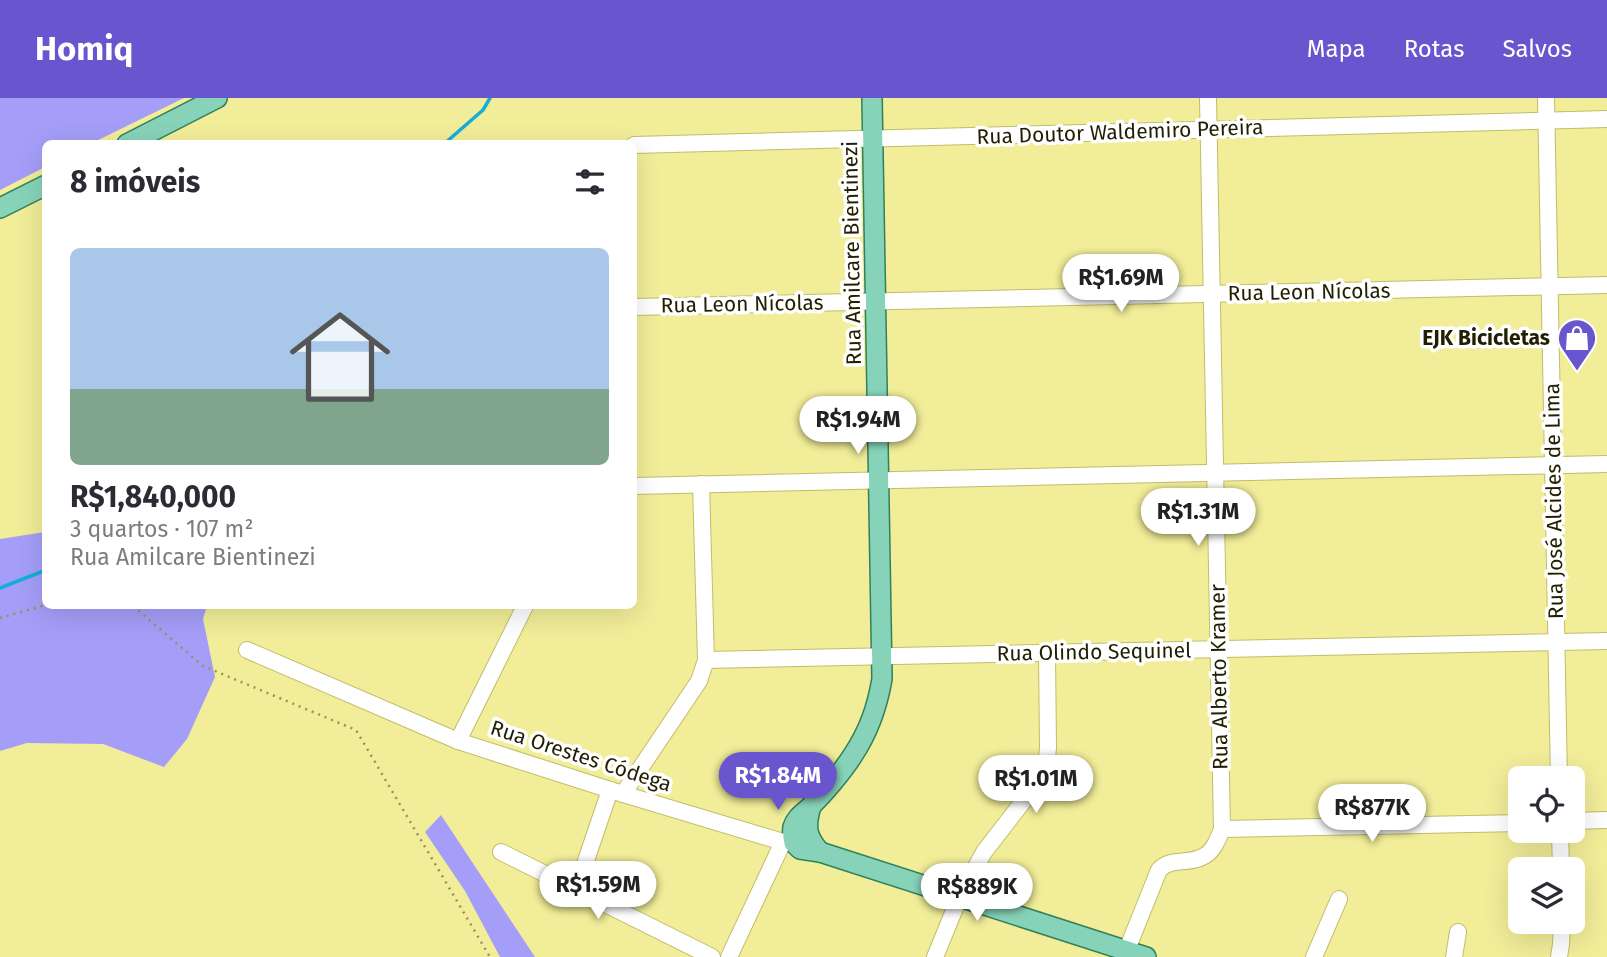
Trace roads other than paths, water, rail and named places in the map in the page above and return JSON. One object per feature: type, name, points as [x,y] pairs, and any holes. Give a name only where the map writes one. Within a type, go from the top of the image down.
[{"type":"main road","points":[[135,140],[217,98]]},
{"type":"main road","name":"Rua Amilcare Bientinezi","points":[[788,841],[797,819],[851,758],[872,720],[882,679],[872,98]]},
{"type":"main road","points":[[0,208],[42,187]]},
{"type":"main road","points":[[811,806],[808,817],[809,839],[820,852]]},
{"type":"main road","name":"Rua Orestes Códega","points":[[788,841],[800,849],[820,852],[960,896],[1132,955]]},
{"type":"street","name":"Rua Alberto Kramer","points":[[1208,98],[1222,829]]},
{"type":"street","name":"Rua José Alcides de Lima","points":[[1546,98],[1559,766]]},
{"type":"street","name":"Rua Doutor Waldemiro Pereira","points":[[637,145],[1607,119]]},
{"type":"street","name":"Rua Leon Nícolas","points":[[637,307],[1607,285]]},
{"type":"street","points":[[637,486],[1607,464]]},
{"type":"street","points":[[576,890],[616,792],[699,681],[706,660],[701,484]]},
{"type":"street","points":[[458,741],[524,609]]},
{"type":"street","name":"Rua Olindo Sequinel","points":[[706,660],[1607,640]]},
{"type":"street","name":"Rua Orestes Códega","points":[[247,650],[458,741],[616,792],[788,841]]},
{"type":"street","points":[[935,957],[960,896],[984,852],[1032,790],[1046,766],[1047,653]]},
{"type":"street","points":[[1585,821],[1607,820]]},
{"type":"street","points":[[1132,955],[1158,870],[1164,864],[1202,858],[1215,845],[1222,829],[1508,823]]},
{"type":"street","name":"Rua Amilcare Bientinezi","points":[[729,957],[788,841]]},
{"type":"street","points":[[501,852],[712,957]]},
{"type":"street","points":[[1314,957],[1339,899]]},
{"type":"street","points":[[1454,957],[1458,932]]},
{"type":"street","points":[[1559,957],[1561,934]]},
{"type":"waterway","points":[[449,140],[483,110],[490,98]]},
{"type":"waterway","points":[[0,588],[42,572]]},
{"type":"place","name":"EJK Bicicletas","points":[[1577,372]]}]
